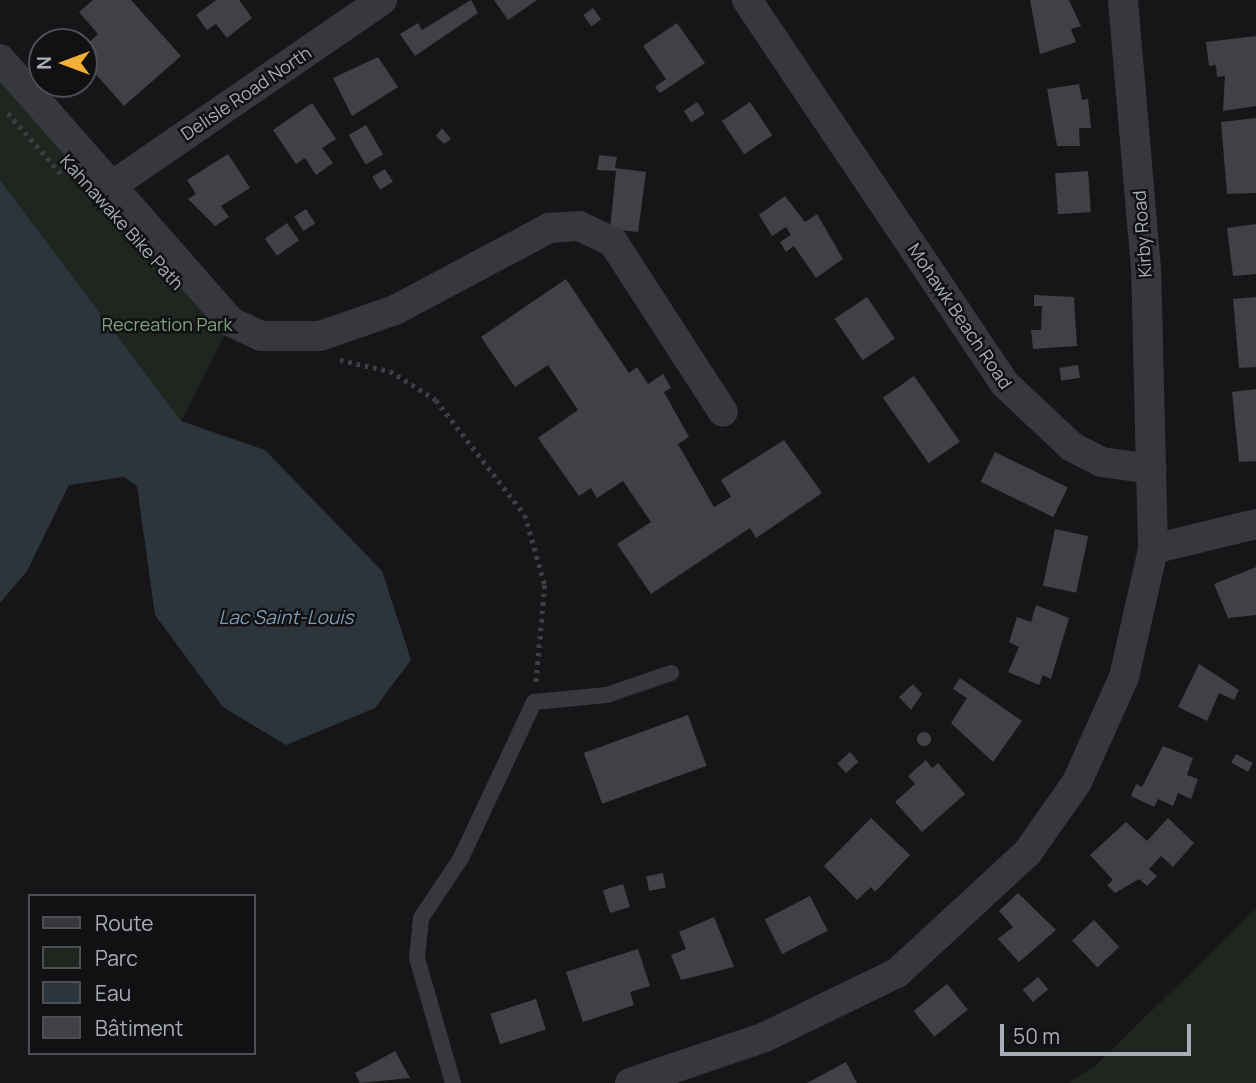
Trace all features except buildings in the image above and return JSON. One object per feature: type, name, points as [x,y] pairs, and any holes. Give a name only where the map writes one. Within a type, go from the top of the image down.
[{"type":"street","name":"Delisle Road North","points":[[110,187],[382,0]]},
{"type":"street","name":"Mohawk Beach Road","points":[[747,0],[1005,384],[1072,447],[1101,462],[1152,470]]},
{"type":"street","name":"Kirby Road","points":[[1123,0],[1146,269],[1152,470]]},
{"type":"street","points":[[0,59],[231,322],[261,336],[292,339],[395,310],[549,228],[579,226],[613,242],[723,412]]},
{"type":"street","points":[[631,1083],[765,1037],[897,973],[1028,852],[1077,782],[1124,677],[1153,549],[1152,470]]},
{"type":"street","points":[[1153,549],[1256,524]]},
{"type":"lane","points":[[453,1083],[417,958],[421,918],[461,858],[534,702],[607,695],[671,673]]},
{"type":"path","name":"Kahnawake Bike Path","points":[[0,102],[70,183]]},
{"type":"path","points":[[330,358],[390,371],[436,400],[525,515],[545,585],[534,702]]},
{"type":"green space","name":"Recreation Park","points":[[0,62],[28,94],[28,98],[32,98],[231,322],[181,422],[0,180]]},
{"type":"green space","points":[[1256,909],[1256,1083],[1068,1083],[1095,1066]]},
{"type":"water","name":"Lac Saint-Louis","points":[[0,180],[181,421],[265,450],[382,571],[411,660],[375,708],[286,745],[223,707],[155,615],[137,486],[124,477],[69,485],[27,571],[0,603]]}]
